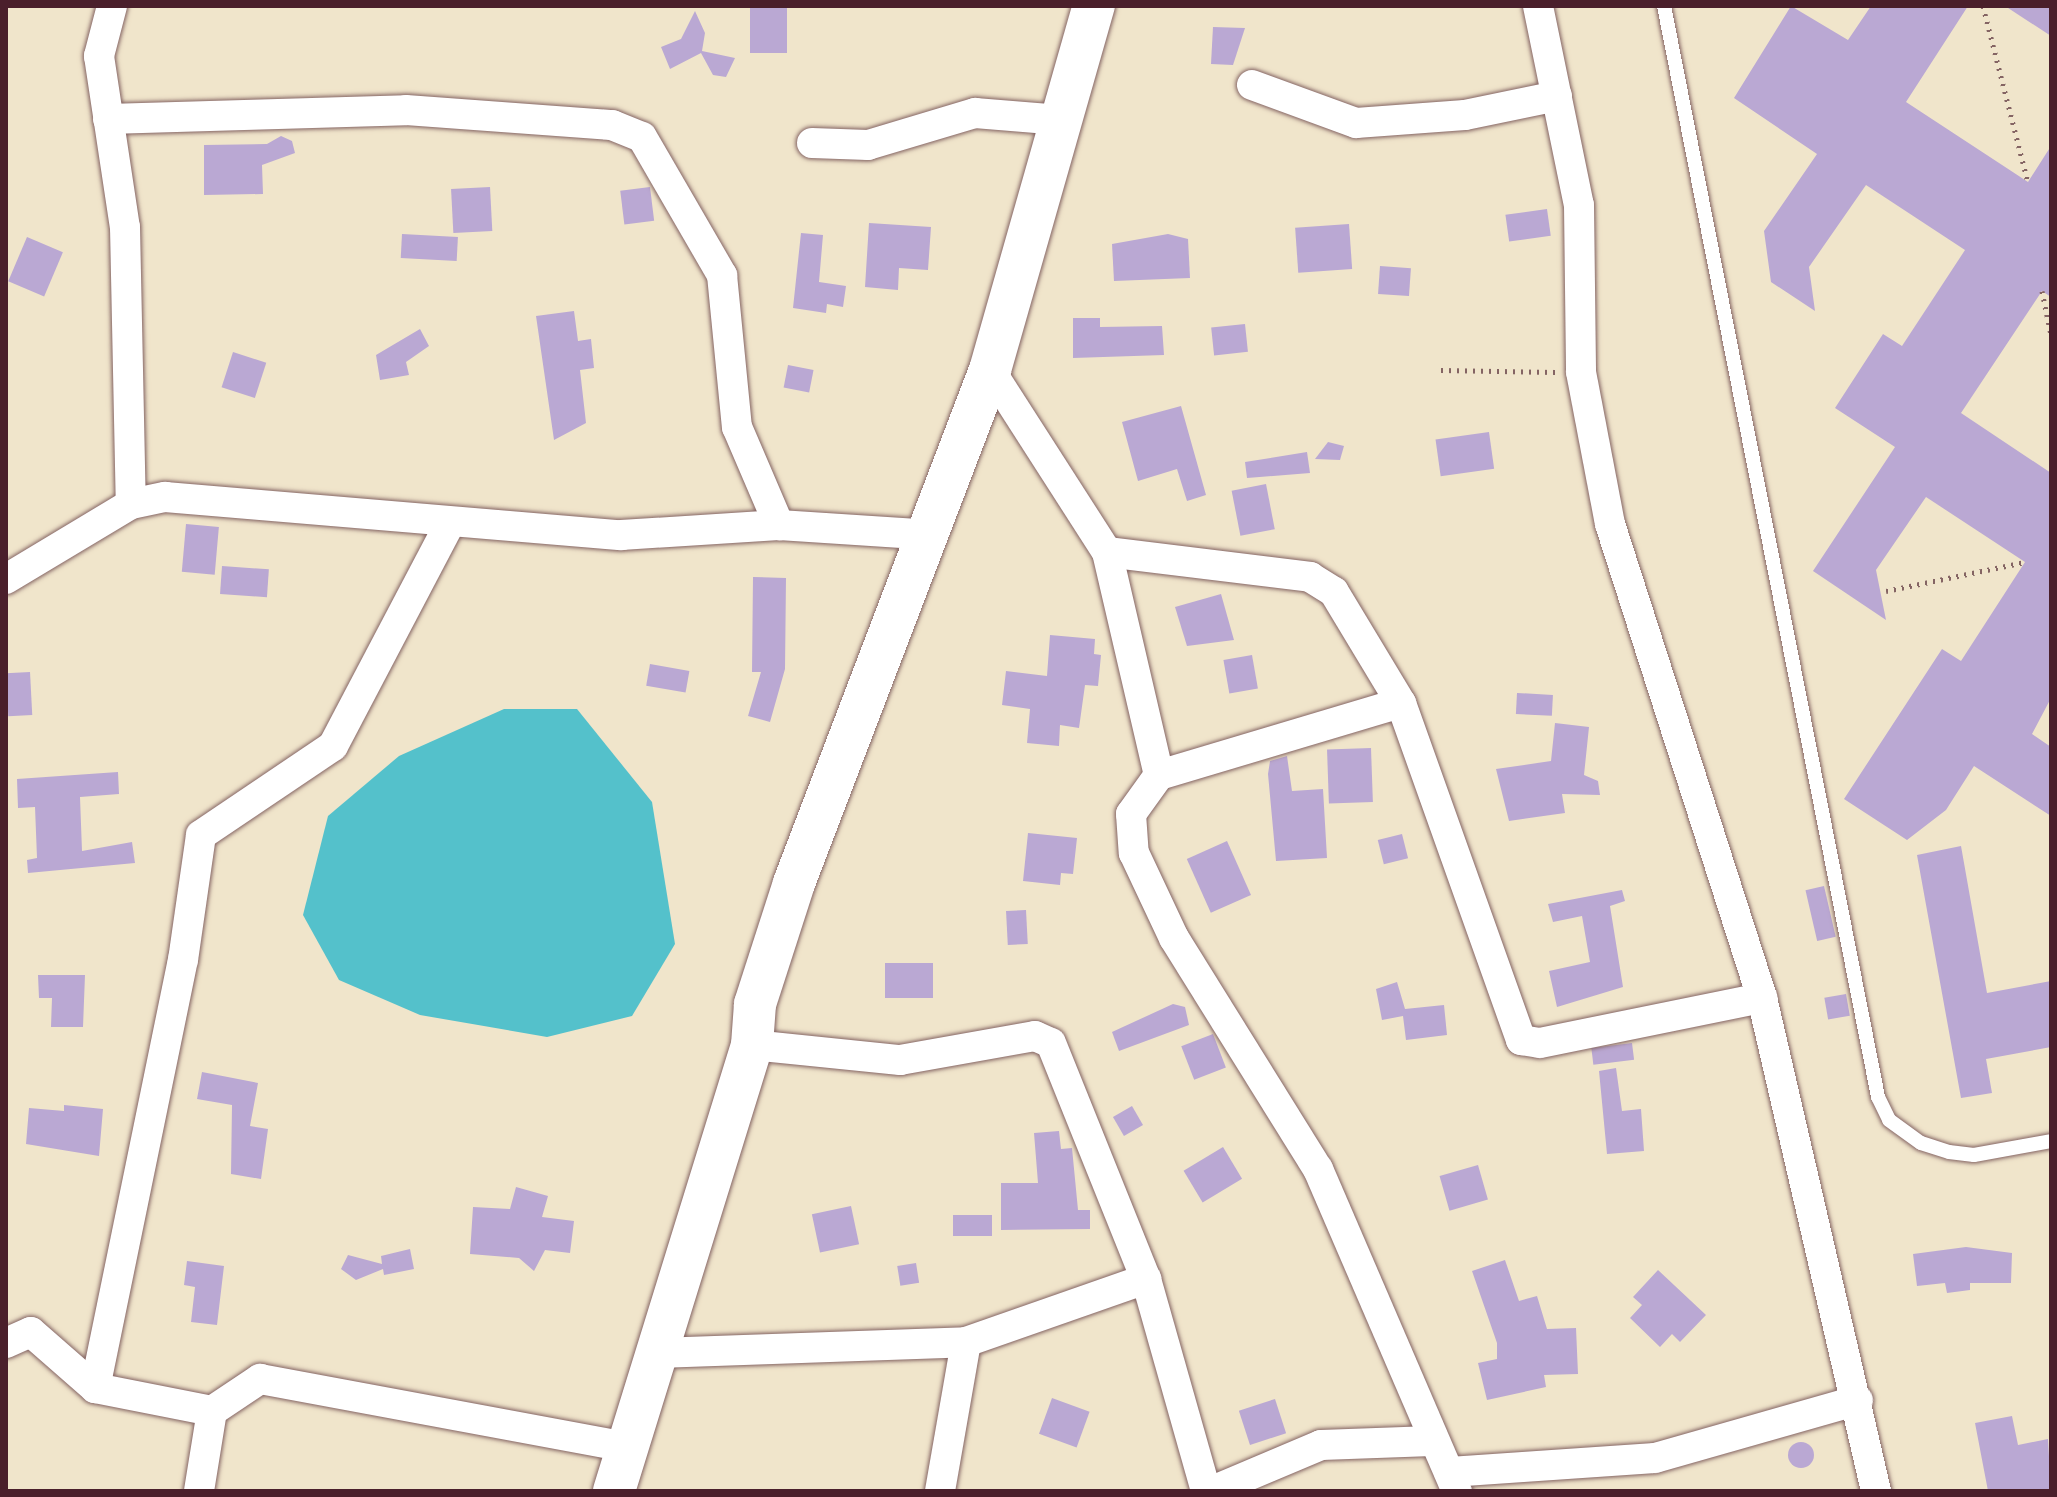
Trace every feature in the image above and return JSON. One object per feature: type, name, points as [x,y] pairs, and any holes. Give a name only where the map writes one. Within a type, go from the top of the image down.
[{"type":"street","points":[[112,6],[99,56],[126,243],[131,504]]},
{"type":"street","points":[[614,1491],[752,1045],[755,1004],[794,883],[933,535],[990,370],[1094,6]]},
{"type":"street","points":[[1538,6],[1579,205],[1581,372],[1626,590],[1762,998],[1858,1400],[1876,1491]]},
{"type":"street","points":[[1252,85],[1356,123],[1443,118],[1557,96]]},
{"type":"street","points":[[108,119],[406,110],[612,125],[642,137],[722,275],[737,427],[779,525]]},
{"type":"street","points":[[812,143],[868,145],[975,113],[1061,120]]},
{"type":"street","points":[[990,370],[1107,552],[1159,775]]},
{"type":"street","points":[[6,579],[131,504],[192,497],[449,525],[621,535],[779,525],[933,535]]},
{"type":"street","points":[[95,1388],[183,960],[201,835],[333,746],[449,525]]},
{"type":"street","points":[[1107,552],[1322,582],[1401,703],[1521,1040],[1540,1043],[1762,998]]},
{"type":"street","points":[[1401,703],[1159,775],[1131,814],[1134,853],[1174,938],[1318,1169],[1432,1441],[1454,1481],[1655,1458],[1858,1400]]},
{"type":"street","points":[[752,1045],[900,1060],[1043,1037],[1059,1057],[1146,1279],[1209,1491],[1321,1445],[1432,1441]]},
{"type":"street","points":[[658,1353],[966,1342],[1146,1279]]},
{"type":"street","points":[[6,1343],[31,1332],[95,1388],[212,1411],[260,1379],[628,1447]]},
{"type":"street","points":[[940,1491],[966,1342]]},
{"type":"street","points":[[199,1491],[212,1411]]},
{"type":"lane","points":[[1664,6],[1878,1097],[1889,1120],[1921,1143],[1949,1152],[1974,1155],[2051,1141]]},
{"type":"path","points":[[1983,6],[2028,182]]},
{"type":"path","points":[[2042,291],[2051,335]]},
{"type":"path","points":[[1441,370],[1581,372]]},
{"type":"path","points":[[1886,591],[2025,562]]},
{"type":"water","points":[[504,709],[577,709],[652,802],[675,944],[632,1016],[547,1037],[420,1015],[339,980],[303,915],[328,816],[399,756]]},
{"type":"building","points":[[750,6],[787,6],[787,53],[750,53]]},
{"type":"building","points":[[1791,6],[1848,40],[1871,6],[1968,6],[1906,102],[2028,182],[2051,146],[2051,297],[2042,291],[1961,413],[2051,473],[2051,698],[2032,734],[2051,747],[2051,816],[1974,766],[1946,810],[1907,840],[1844,799],[1942,649],[1961,661],[2025,562],[1926,497],[1876,570],[1886,620],[1813,571],[1895,447],[1835,408],[1883,334],[1902,346],[1965,250],[1866,185],[1809,267],[1815,311],[1771,282],[1764,231],[1817,154],[1734,98]]},
{"type":"building","points":[[2005,6],[2051,6],[2051,36]]},
{"type":"building","points":[[695,11],[705,33],[702,51],[735,58],[726,77],[713,75],[701,53],[670,69],[661,47],[681,39]]},
{"type":"building","points":[[1213,27],[1245,28],[1233,65],[1211,64]]},
{"type":"building","points":[[281,136],[292,141],[295,153],[262,165],[263,194],[204,195],[204,145],[267,144]]},
{"type":"building","points":[[490,187],[492,231],[453,233],[451,189]]},
{"type":"building","points":[[650,187],[654,221],[624,224],[620,191]]},
{"type":"building","points":[[1547,209],[1551,236],[1509,242],[1505,215]]},
{"type":"building","points":[[869,223],[931,227],[928,270],[899,268],[898,290],[865,287]]},
{"type":"building","points":[[1349,224],[1352,269],[1298,273],[1295,228]]},
{"type":"building","points":[[801,233],[823,235],[819,282],[846,286],[843,307],[827,304],[826,313],[793,308]]},
{"type":"building","points":[[402,234],[458,237],[457,261],[401,258]]},
{"type":"building","points":[[1168,234],[1188,239],[1190,278],[1114,281],[1112,244]]},
{"type":"building","points":[[27,237],[63,252],[44,296],[8,281]]},
{"type":"building","points":[[1380,266],[1411,268],[1409,296],[1378,294]]},
{"type":"building","points":[[574,311],[578,341],[591,339],[594,368],[580,370],[586,423],[554,440],[536,316]]},
{"type":"building","points":[[1073,318],[1100,318],[1100,327],[1162,326],[1164,355],[1073,358]]},
{"type":"building","points":[[1245,324],[1248,352],[1214,355],[1211,328]]},
{"type":"building","points":[[420,329],[429,346],[406,362],[409,375],[380,380],[376,355]]},
{"type":"building","points":[[233,352],[266,363],[255,398],[222,387]]},
{"type":"building","points":[[788,365],[814,370],[809,393],[784,388]]},
{"type":"building","points":[[1181,406],[1206,495],[1187,501],[1177,469],[1138,481],[1122,422]]},
{"type":"building","points":[[1489,432],[1494,469],[1441,476],[1436,440]]},
{"type":"building","points":[[1328,442],[1344,446],[1340,460],[1315,459]]},
{"type":"building","points":[[1307,452],[1310,473],[1247,478],[1245,462]]},
{"type":"building","points":[[1266,484],[1275,529],[1240,536],[1232,491]]},
{"type":"building","points":[[186,524],[219,527],[215,575],[182,572]]},
{"type":"building","points":[[222,566],[269,569],[267,597],[220,594]]},
{"type":"building","points":[[753,577],[786,578],[785,669],[770,722],[748,716],[761,672],[752,672]]},
{"type":"building","points":[[1221,594],[1234,640],[1187,646],[1175,607]]},
{"type":"building","points":[[1050,635],[1095,639],[1094,654],[1101,655],[1098,686],[1085,685],[1079,728],[1060,725],[1059,746],[1027,743],[1030,709],[1002,705],[1006,671],[1047,676]]},
{"type":"building","points":[[1252,655],[1258,688],[1229,694],[1223,660]]},
{"type":"building","points":[[650,664],[689,671],[686,693],[646,686]]},
{"type":"building","points":[[30,672],[32,715],[8,716],[6,673]]},
{"type":"building","points":[[1517,693],[1553,695],[1552,716],[1516,714]]},
{"type":"building","points":[[1555,723],[1589,727],[1584,775],[1598,781],[1600,795],[1562,794],[1565,813],[1509,821],[1496,769],[1551,761]]},
{"type":"building","points":[[1371,748],[1373,802],[1329,804],[1327,750]]},
{"type":"building","points":[[1287,756],[1292,791],[1323,789],[1327,858],[1276,861],[1268,774],[1270,761]]},
{"type":"building","points":[[118,772],[119,794],[80,797],[82,851],[132,842],[135,863],[28,873],[27,860],[37,858],[35,807],[18,808],[17,779]]},
{"type":"building","points":[[1028,833],[1077,838],[1073,874],[1061,873],[1060,885],[1023,881]]},
{"type":"building","points":[[1402,834],[1408,858],[1384,864],[1378,840]]},
{"type":"building","points":[[1227,841],[1251,895],[1211,913],[1187,859]]},
{"type":"building","points":[[1961,846],[1987,993],[2051,981],[2051,1047],[1986,1059],[1992,1093],[1961,1098],[1917,855]]},
{"type":"building","points":[[1824,886],[1836,937],[1817,941],[1805,890]]},
{"type":"building","points":[[1622,890],[1625,901],[1610,906],[1623,987],[1557,1007],[1549,971],[1590,962],[1582,916],[1553,922],[1548,904]]},
{"type":"building","points":[[1026,910],[1028,944],[1008,945],[1006,911]]},
{"type":"building","points":[[885,963],[933,963],[933,998],[885,998]]},
{"type":"building","points":[[38,975],[85,975],[83,1027],[51,1027],[52,998],[39,998]]},
{"type":"building","points":[[1397,982],[1405,1009],[1444,1005],[1447,1035],[1406,1040],[1403,1016],[1382,1020],[1376,989]]},
{"type":"building","points":[[1846,994],[1850,1016],[1828,1019],[1824,998]]},
{"type":"building","points":[[1173,1004],[1185,1007],[1189,1025],[1119,1051],[1112,1032]]},
{"type":"building","points":[[1213,1034],[1226,1068],[1194,1080],[1181,1046]]},
{"type":"building","points":[[1632,1043],[1634,1060],[1593,1065],[1591,1048]]},
{"type":"building","points":[[1616,1068],[1622,1111],[1641,1109],[1644,1151],[1607,1154],[1599,1071]]},
{"type":"building","points":[[202,1072],[258,1083],[250,1126],[268,1129],[261,1179],[231,1174],[232,1105],[197,1099]]},
{"type":"building","points":[[64,1105],[103,1109],[99,1156],[26,1144],[29,1108],[64,1111]]},
{"type":"building","points":[[1132,1106],[1143,1125],[1124,1136],[1113,1117]]},
{"type":"building","points":[[1059,1131],[1061,1149],[1072,1148],[1078,1210],[1090,1210],[1090,1229],[1001,1230],[1001,1183],[1038,1183],[1034,1133]]},
{"type":"building","points":[[1223,1147],[1242,1179],[1203,1202],[1184,1171]]},
{"type":"building","points":[[1478,1165],[1488,1200],[1449,1211],[1440,1176]]},
{"type":"building","points":[[516,1187],[548,1196],[542,1217],[574,1221],[570,1253],[545,1250],[534,1271],[519,1258],[470,1254],[473,1207],[510,1209]]},
{"type":"building","points":[[851,1206],[859,1244],[820,1252],[812,1214]]},
{"type":"building","points":[[953,1215],[992,1215],[992,1236],[953,1236]]},
{"type":"building","points":[[1966,1247],[2012,1253],[2011,1283],[1970,1283],[1970,1290],[1947,1293],[1945,1283],[1917,1286],[1913,1254]]},
{"type":"building","points":[[410,1249],[414,1269],[384,1275],[383,1269],[356,1280],[341,1269],[348,1255],[382,1264],[381,1256]]},
{"type":"building","points":[[1505,1260],[1519,1301],[1537,1296],[1547,1329],[1576,1328],[1578,1374],[1544,1375],[1546,1387],[1487,1400],[1478,1363],[1497,1359],[1497,1343],[1472,1271]]},
{"type":"building","points":[[187,1261],[224,1266],[217,1325],[191,1322],[195,1287],[184,1285]]},
{"type":"building","points":[[916,1263],[919,1283],[900,1286],[897,1266]]},
{"type":"building","points":[[1658,1270],[1706,1315],[1680,1342],[1672,1334],[1660,1347],[1630,1318],[1642,1305],[1633,1297]]},
{"type":"building","points":[[1052,1398],[1090,1412],[1077,1447],[1039,1434]]},
{"type":"building","points":[[1275,1399],[1286,1433],[1250,1445],[1239,1411]]},
{"type":"building","points":[[2012,1416],[2018,1445],[2048,1439],[2051,1491],[1988,1491],[1975,1423]]},
{"type":"building","points":[[1801,1442],[1810,1446],[1814,1455],[1810,1464],[1801,1468],[1792,1464],[1788,1455],[1792,1446]]}]
